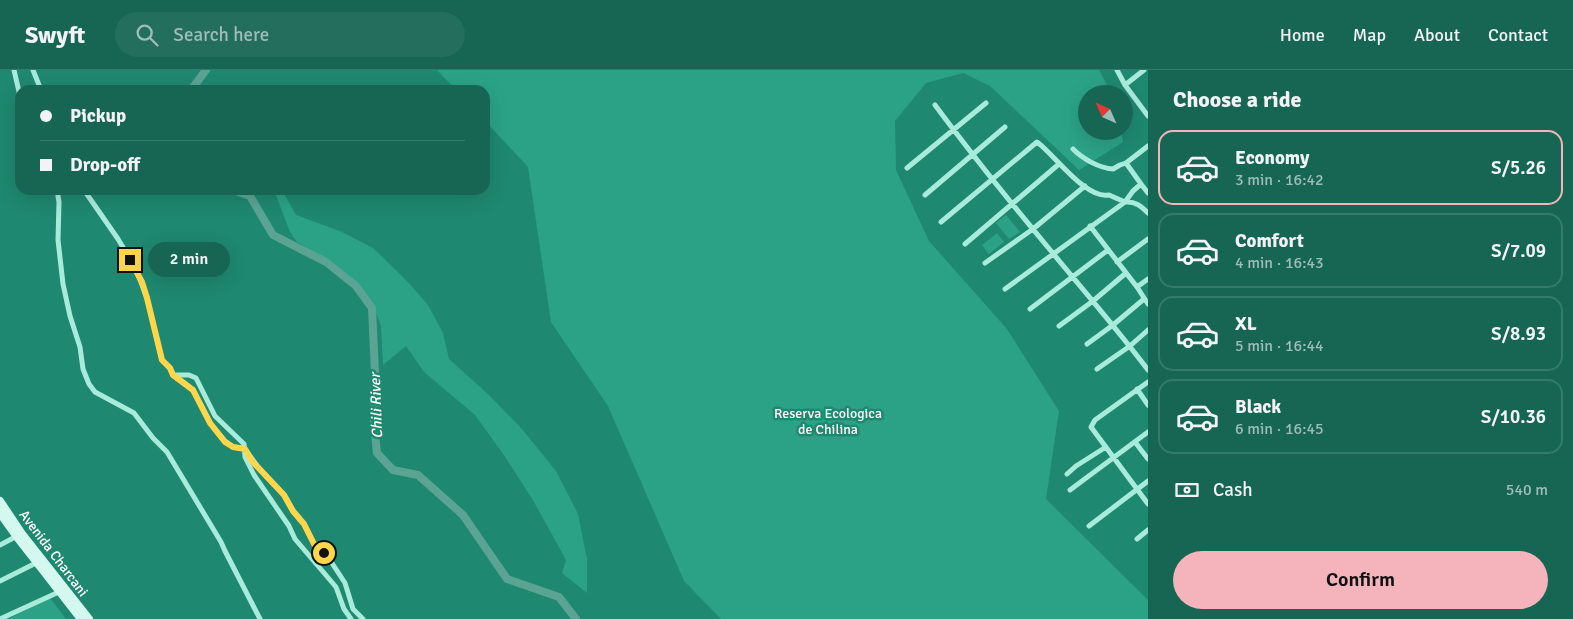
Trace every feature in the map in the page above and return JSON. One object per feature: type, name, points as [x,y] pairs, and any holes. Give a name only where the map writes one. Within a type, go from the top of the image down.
[{"type":"main road","name":"Avenida Charcani","points":[[1,507],[81,619]]},
{"type":"main road","name":"Avenida Charcani","points":[[62,590],[89,619]]},
{"type":"street","points":[[14,70],[17,85]]},
{"type":"street","points":[[33,70],[39,85]]},
{"type":"street","points":[[1117,70],[1125,85],[1144,70]]},
{"type":"street","points":[[1133,95],[1147,112]]},
{"type":"street","points":[[907,168],[986,103]]},
{"type":"street","points":[[935,105],[972,155],[1148,370]]},
{"type":"street","points":[[925,196],[1006,127]]},
{"type":"street","points":[[941,222],[1036,142],[1059,164],[1097,194],[1109,195],[1125,202],[1138,204],[1148,213]]},
{"type":"street","points":[[1073,149],[1087,161],[1113,169],[1126,163],[1148,146]]},
{"type":"street","points":[[1126,163],[1148,193]]},
{"type":"street","points":[[965,244],[1059,164]]},
{"type":"street","points":[[1005,289],[1052,253],[1125,202],[1141,184]]},
{"type":"street","points":[[986,263],[1033,229],[1085,186]]},
{"type":"street","points":[[58,195],[58,240],[63,284],[80,348],[83,369],[89,384],[95,392],[134,413],[153,438],[167,452],[221,542],[260,619]]},
{"type":"street","points":[[87,195],[118,239],[136,270],[147,298],[160,356],[164,363],[170,368],[173,375],[193,390],[210,423],[225,442],[233,447],[245,449]]},
{"type":"street","points":[[1090,226],[1148,304]]},
{"type":"street","points":[[1117,262],[1148,239]]},
{"type":"street","points":[[1030,309],[1108,250]]},
{"type":"street","points":[[1059,326],[1126,273]]},
{"type":"street","points":[[1137,287],[1148,279]]},
{"type":"street","points":[[1087,344],[1144,299]]},
{"type":"street","points":[[1097,369],[1130,346],[1148,330]]},
{"type":"street","points":[[173,375],[196,378],[215,416],[244,444],[252,461],[284,495],[293,511],[304,524],[314,544],[328,557],[345,584],[353,609],[363,619]]},
{"type":"street","points":[[1148,382],[1094,420],[1091,427],[1148,504]]},
{"type":"street","points":[[1138,390],[1148,404]]},
{"type":"street","points":[[1070,490],[1148,432]]},
{"type":"street","points":[[1135,442],[1148,460]]},
{"type":"street","points":[[1067,474],[1106,447]]},
{"type":"street","points":[[245,449],[246,461],[259,482],[289,526],[295,539],[336,587],[344,609],[351,619]]},
{"type":"street","points":[[1089,526],[1148,481]]},
{"type":"street","points":[[1137,539],[1148,530]]},
{"type":"street","points":[[0,545],[20,535]]},
{"type":"street","points":[[0,581],[40,561]]},
{"type":"street","points":[[0,619],[62,590]]},
{"type":"green space","name":"Reserva Ecologica de Chilina","points":[[437,70],[1099,70],[1107,85],[1078,85],[1078,140],[1123,140],[1123,142],[1079,170],[990,86],[963,73],[926,83],[895,121],[896,170],[929,241],[1007,329],[1059,411],[1046,499],[1148,600],[1148,619],[721,619],[684,581],[608,406],[551,322],[528,167],[490,126],[490,85],[451,85]]},
{"type":"green space","points":[[276,195],[285,195],[296,215],[342,232],[373,248],[408,282],[428,305],[443,333],[449,359],[489,395],[522,429],[556,471],[578,514],[587,559],[587,593],[562,573],[566,560],[534,502],[506,458],[475,415],[424,372],[406,346],[383,365],[381,326],[372,302],[335,264],[297,242],[290,232]]},
{"type":"green space","points":[[1006,215],[1020,232],[1009,239],[996,223]]},
{"type":"green space","points":[[997,233],[1004,242],[989,254],[982,245]]},
{"type":"green space","points":[[50,598],[66,619],[8,619]]},
{"type":"waterway","name":"Chili River","points":[[195,85],[206,70]]},
{"type":"waterway","name":"Chili River","points":[[247,195],[250,196],[273,235],[326,262],[356,286],[372,308],[375,373],[374,424],[377,453],[393,470],[418,475],[463,515],[507,579],[559,597],[576,619]]},
{"type":"route","points":[[130,260],[142,282],[162,360],[170,368],[173,375],[193,390],[219,436],[229,446],[245,449],[252,461],[284,495],[298,519],[304,524],[307,533],[316,547],[324,553]]}]
